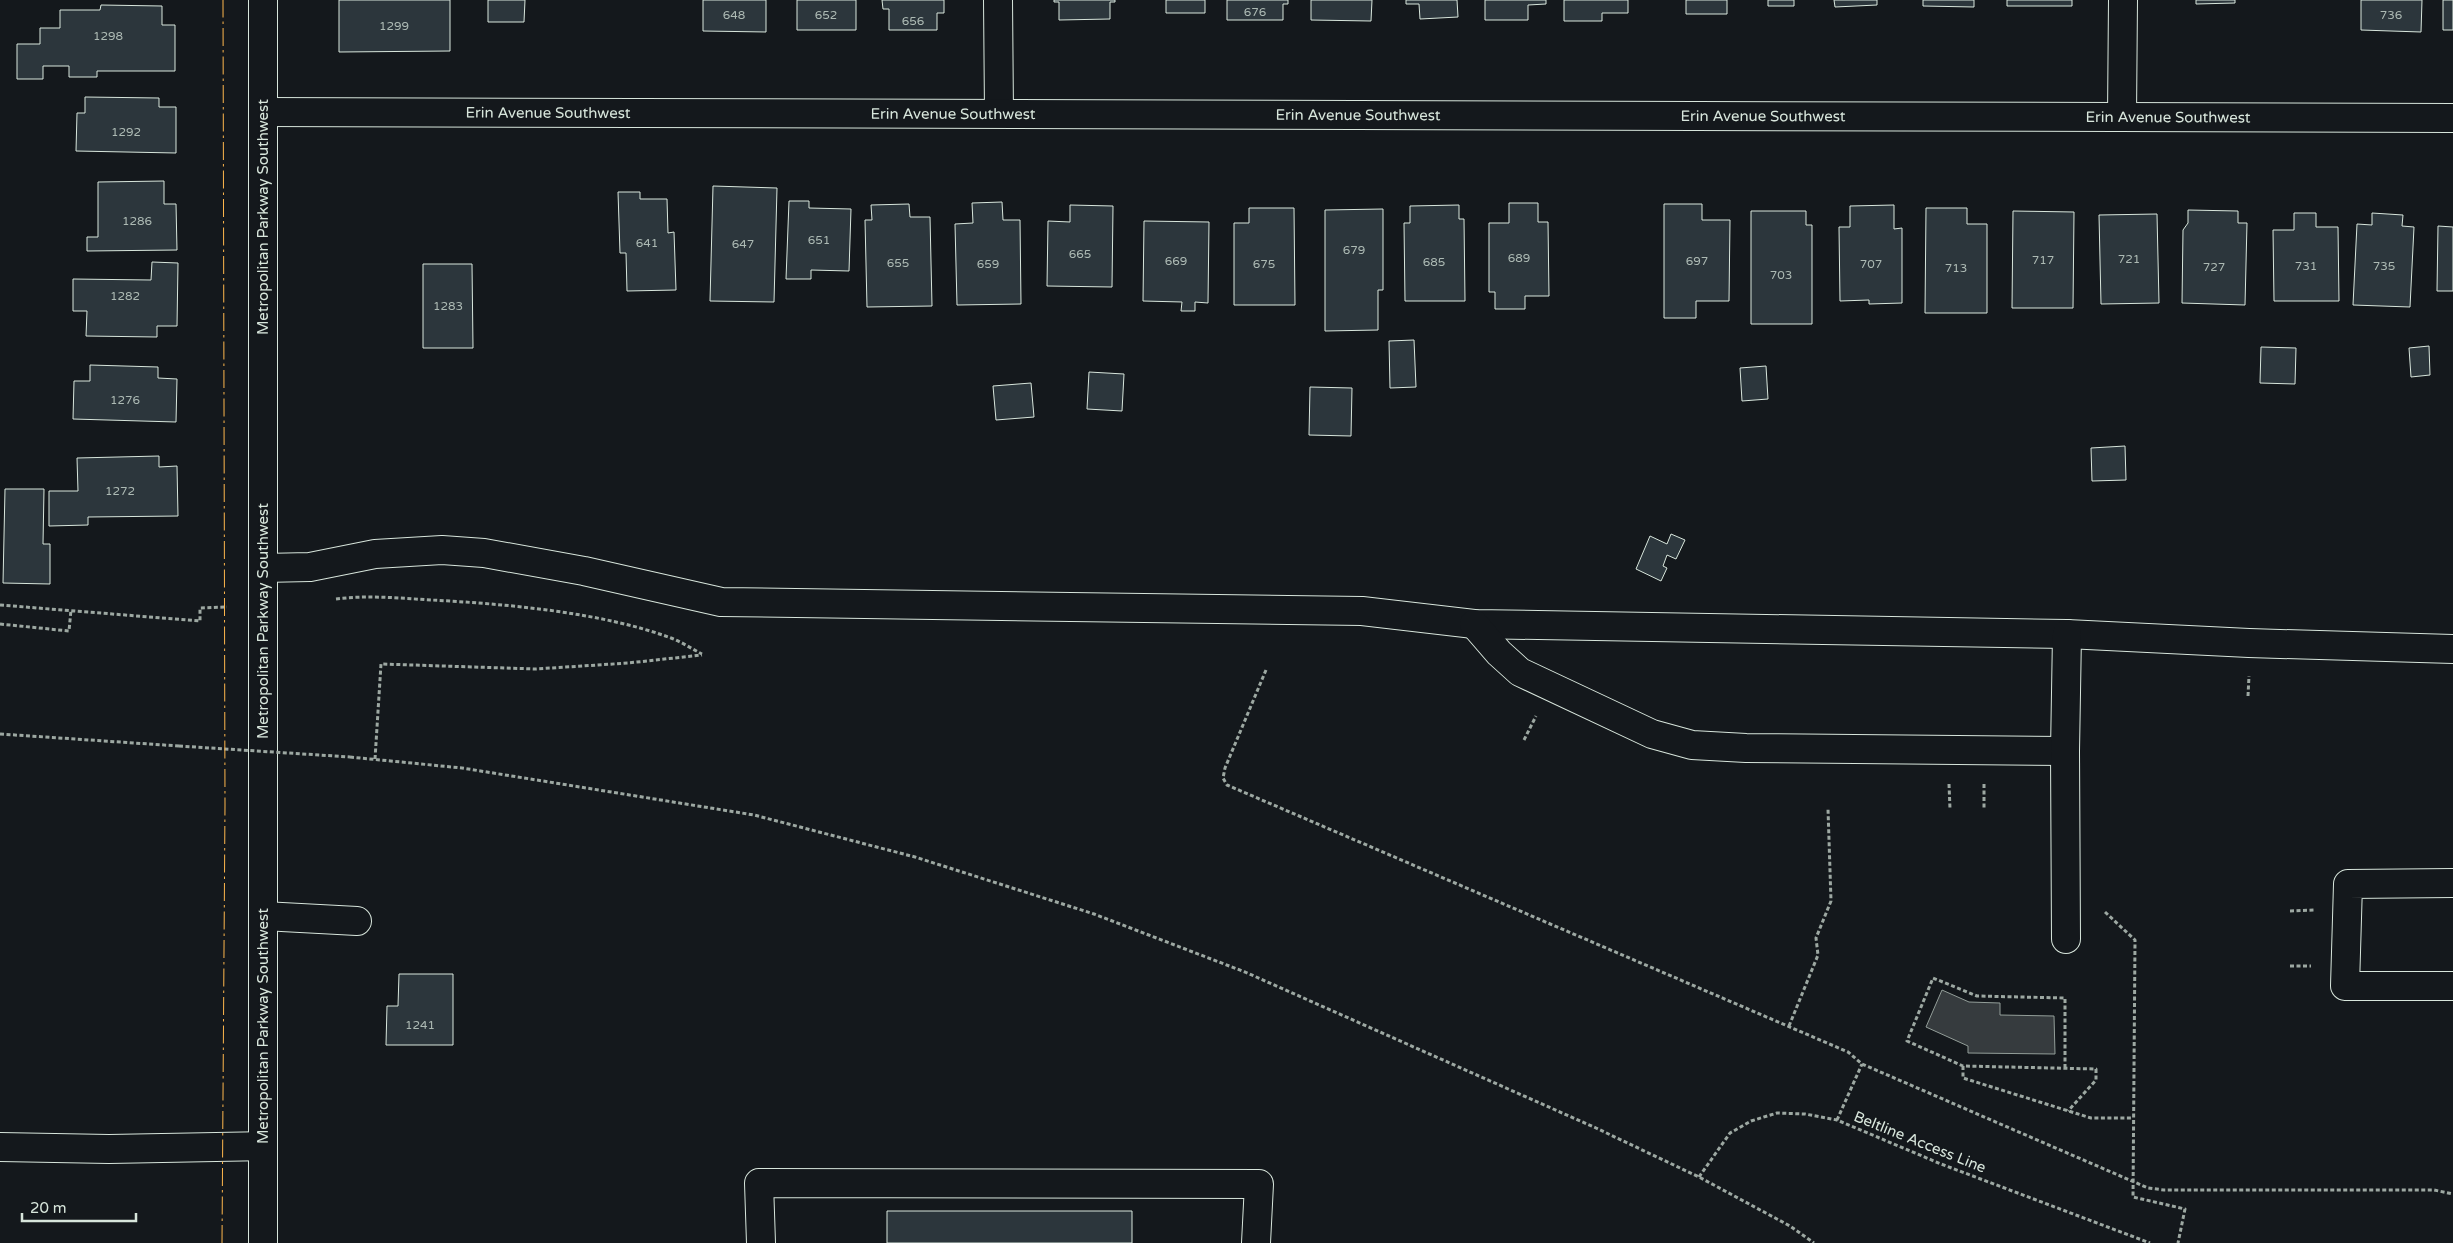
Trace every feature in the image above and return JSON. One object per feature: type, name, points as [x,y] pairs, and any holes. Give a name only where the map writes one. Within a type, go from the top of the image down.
[{"type":"street","name":"Metropolitan Parkway Southwest","points":[[262,0],[263,1243]]},
{"type":"street","points":[[998,0],[999,113]]},
{"type":"street","points":[[2122,116],[2123,0]]},
{"type":"street","name":"Erin Avenue Southwest","points":[[263,112],[2453,118]]},
{"type":"street","points":[[263,568],[310,567],[375,554],[442,550],[484,553],[584,571],[721,602],[1362,611],[1474,624],[2067,634],[2249,643],[2453,649]]},
{"type":"street","points":[[1474,624],[1499,653],[1520,672],[1652,734],[1692,745],[1746,748],[2065,751]]},
{"type":"street","points":[[2066,939],[2065,751],[2067,634]]},
{"type":"street","points":[[2453,883],[2348,884],[2345,986],[2453,986]]},
{"type":"street","points":[[263,916],[356,921]]},
{"type":"street","points":[[0,1147],[109,1149],[263,1146]]},
{"type":"street","points":[[761,1243],[759,1183],[1259,1184],[1256,1243]]},
{"type":"path","points":[[334,599],[376,597],[467,602],[584,616],[633,626],[673,639],[702,655],[536,669],[381,664],[375,759]]},
{"type":"path","points":[[0,605],[200,621],[200,608],[227,607]]},
{"type":"path","points":[[0,624],[69,631],[71,610]]},
{"type":"path","points":[[1266,670],[1226,768],[1223,778],[1227,784],[1789,1026],[1848,1052],[1862,1064],[2148,1188],[2164,1190],[2434,1190],[2453,1194]]},
{"type":"path","points":[[1524,740],[1536,714]]},
{"type":"path","points":[[0,734],[350,757],[462,768],[754,815],[915,857],[1094,914],[1245,972],[1596,1128],[1699,1177],[1790,1226],[1814,1243]]},
{"type":"path","points":[[1789,1026],[1818,956],[1816,938],[1831,901],[1828,809]]},
{"type":"path","points":[[2106,912],[2134,940],[2133,1197],[2185,1209],[2178,1243]]},
{"type":"path","points":[[2065,1068],[2065,998],[1977,996],[1933,978],[1907,1041],[1963,1066],[2096,1069],[2096,1080],[2068,1111]]},
{"type":"path","points":[[1837,1120],[1862,1064]]},
{"type":"path","points":[[1963,1066],[1963,1078],[2091,1118],[2134,1118]]},
{"type":"path","name":"Beltline Access Line","points":[[1699,1177],[1730,1133],[1751,1121],[1777,1113],[1837,1120],[1941,1164],[2150,1243]]},
{"type":"shaded area","points":[[1942,990],[1969,1002],[2000,1003],[2000,1015],[2054,1016],[2055,1054],[1968,1053],[1968,1046],[1926,1027]]},
{"type":"building","points":[[339,0],[450,0],[450,51],[339,52]]},
{"type":"building","points":[[488,0],[525,0],[524,22],[488,22]]},
{"type":"building","points":[[703,0],[766,0],[766,32],[703,31]]},
{"type":"building","points":[[797,0],[856,0],[856,30],[797,30]]},
{"type":"building","points":[[882,0],[944,0],[944,13],[937,13],[937,30],[889,30],[889,9],[883,9]]},
{"type":"building","points":[[1054,0],[1115,0],[1115,2],[1110,2],[1110,19],[1059,20],[1059,2],[1054,2]]},
{"type":"building","points":[[1166,0],[1205,0],[1205,13],[1166,13]]},
{"type":"building","points":[[1227,0],[1288,0],[1288,4],[1283,4],[1283,20],[1227,20]]},
{"type":"building","points":[[1311,0],[1372,0],[1371,21],[1311,20]]},
{"type":"building","points":[[1406,0],[1457,0],[1458,17],[1420,19],[1419,4],[1406,4]]},
{"type":"building","points":[[1485,0],[1546,0],[1546,4],[1528,5],[1528,20],[1485,20]]},
{"type":"building","points":[[1564,0],[1628,0],[1628,13],[1602,13],[1602,21],[1564,21]]},
{"type":"building","points":[[1686,0],[1727,0],[1727,14],[1686,14]]},
{"type":"building","points":[[1768,0],[1794,0],[1794,6],[1768,6]]},
{"type":"building","points":[[1834,0],[1877,0],[1877,5],[1835,7]]},
{"type":"building","points":[[1923,0],[1974,0],[1974,7],[1923,6]]},
{"type":"building","points":[[2007,0],[2072,0],[2072,6],[2007,6]]},
{"type":"building","points":[[2196,0],[2235,0],[2235,3],[2196,4]]},
{"type":"building","points":[[2361,0],[2422,0],[2421,32],[2361,30]]},
{"type":"building","points":[[2443,0],[2453,0],[2453,30],[2443,30]]},
{"type":"building","points":[[101,5],[162,6],[162,25],[175,25],[175,71],[97,71],[97,77],[69,77],[69,66],[43,66],[43,79],[17,79],[17,44],[40,44],[40,28],[60,28],[60,10],[100,10]]},
{"type":"building","points":[[85,97],[159,98],[159,107],[176,107],[176,153],[76,151],[77,113],[85,113]]},
{"type":"building","points":[[164,181],[164,204],[176,204],[177,250],[87,251],[87,237],[98,237],[98,182]]},
{"type":"building","points":[[713,186],[777,188],[774,302],[710,301]]},
{"type":"building","points":[[618,192],[640,192],[640,199],[667,199],[668,233],[674,232],[676,290],[627,291],[626,253],[620,253]]},
{"type":"building","points":[[789,201],[809,201],[809,208],[851,209],[849,271],[811,270],[811,279],[786,279]]},
{"type":"building","points":[[1002,202],[1003,220],[1020,220],[1021,304],[957,305],[955,224],[973,223],[972,203]]},
{"type":"building","points":[[1509,203],[1538,203],[1538,222],[1548,222],[1549,296],[1525,296],[1525,309],[1495,309],[1495,292],[1489,292],[1489,223],[1509,223]]},
{"type":"building","points":[[909,204],[910,217],[930,217],[932,306],[867,307],[865,220],[872,220],[871,205]]},
{"type":"building","points":[[1664,204],[1702,204],[1702,220],[1730,220],[1729,301],[1696,301],[1696,318],[1664,318]]},
{"type":"building","points":[[1070,205],[1113,206],[1112,287],[1047,286],[1048,221],[1070,222]]},
{"type":"building","points":[[1459,205],[1459,219],[1464,219],[1465,301],[1405,301],[1404,223],[1410,223],[1410,206]]},
{"type":"building","points":[[1894,205],[1894,229],[1902,228],[1902,303],[1869,304],[1869,300],[1840,301],[1839,227],[1850,227],[1850,206]]},
{"type":"building","points":[[1249,208],[1294,208],[1295,305],[1234,305],[1234,223],[1249,223]]},
{"type":"building","points":[[1926,208],[1967,208],[1967,224],[1987,224],[1987,313],[1925,313]]},
{"type":"building","points":[[1383,209],[1383,290],[1378,290],[1378,330],[1325,331],[1325,210]]},
{"type":"building","points":[[2188,210],[2238,211],[2238,223],[2247,223],[2245,305],[2182,303],[2183,230],[2188,223]]},
{"type":"building","points":[[1751,211],[1806,211],[1806,225],[1812,225],[1812,324],[1751,324]]},
{"type":"building","points":[[2013,211],[2074,212],[2073,308],[2012,308]]},
{"type":"building","points":[[2294,213],[2316,213],[2316,227],[2338,227],[2339,301],[2274,301],[2273,230],[2294,230]]},
{"type":"building","points":[[2372,213],[2403,215],[2402,226],[2414,227],[2410,307],[2353,305],[2357,224],[2372,225]]},
{"type":"building","points":[[2157,214],[2159,303],[2101,304],[2099,215]]},
{"type":"building","points":[[1144,221],[1209,222],[1208,303],[1195,302],[1195,311],[1181,311],[1182,302],[1143,301]]},
{"type":"building","points":[[2438,226],[2453,227],[2453,291],[2437,291]]},
{"type":"building","points":[[152,262],[178,263],[177,326],[157,326],[157,337],[86,336],[87,311],[73,311],[73,279],[151,280]]},
{"type":"building","points":[[423,264],[472,264],[473,348],[423,348]]},
{"type":"building","points":[[1414,340],[1416,387],[1390,388],[1389,341]]},
{"type":"building","points":[[2429,346],[2430,375],[2411,377],[2409,348]]},
{"type":"building","points":[[2261,347],[2296,348],[2295,384],[2260,383]]},
{"type":"building","points":[[90,365],[158,367],[158,378],[177,379],[176,422],[73,419],[74,381],[90,381]]},
{"type":"building","points":[[1766,366],[1768,399],[1742,401],[1740,368]]},
{"type":"building","points":[[1089,372],[1124,374],[1122,411],[1087,409]]},
{"type":"building","points":[[1031,383],[1034,417],[996,420],[993,386]]},
{"type":"building","points":[[1310,387],[1352,388],[1351,436],[1309,435]]},
{"type":"building","points":[[2125,446],[2126,480],[2092,481],[2091,448]]},
{"type":"building","points":[[159,456],[159,467],[177,466],[178,516],[88,517],[88,525],[49,526],[49,491],[78,491],[77,458]]},
{"type":"building","points":[[5,489],[44,489],[43,544],[50,544],[50,584],[3,583]]},
{"type":"building","points":[[1671,534],[1685,540],[1676,559],[1667,555],[1663,566],[1667,568],[1661,581],[1636,569],[1650,536],[1667,544]]},
{"type":"building","points":[[399,974],[453,974],[453,1045],[386,1045],[387,1006],[398,1006]]},
{"type":"building","points":[[887,1211],[1132,1211],[1132,1243],[887,1243]]},
{"type":"power","points":[[222,1243],[225,805],[223,0]]}]
